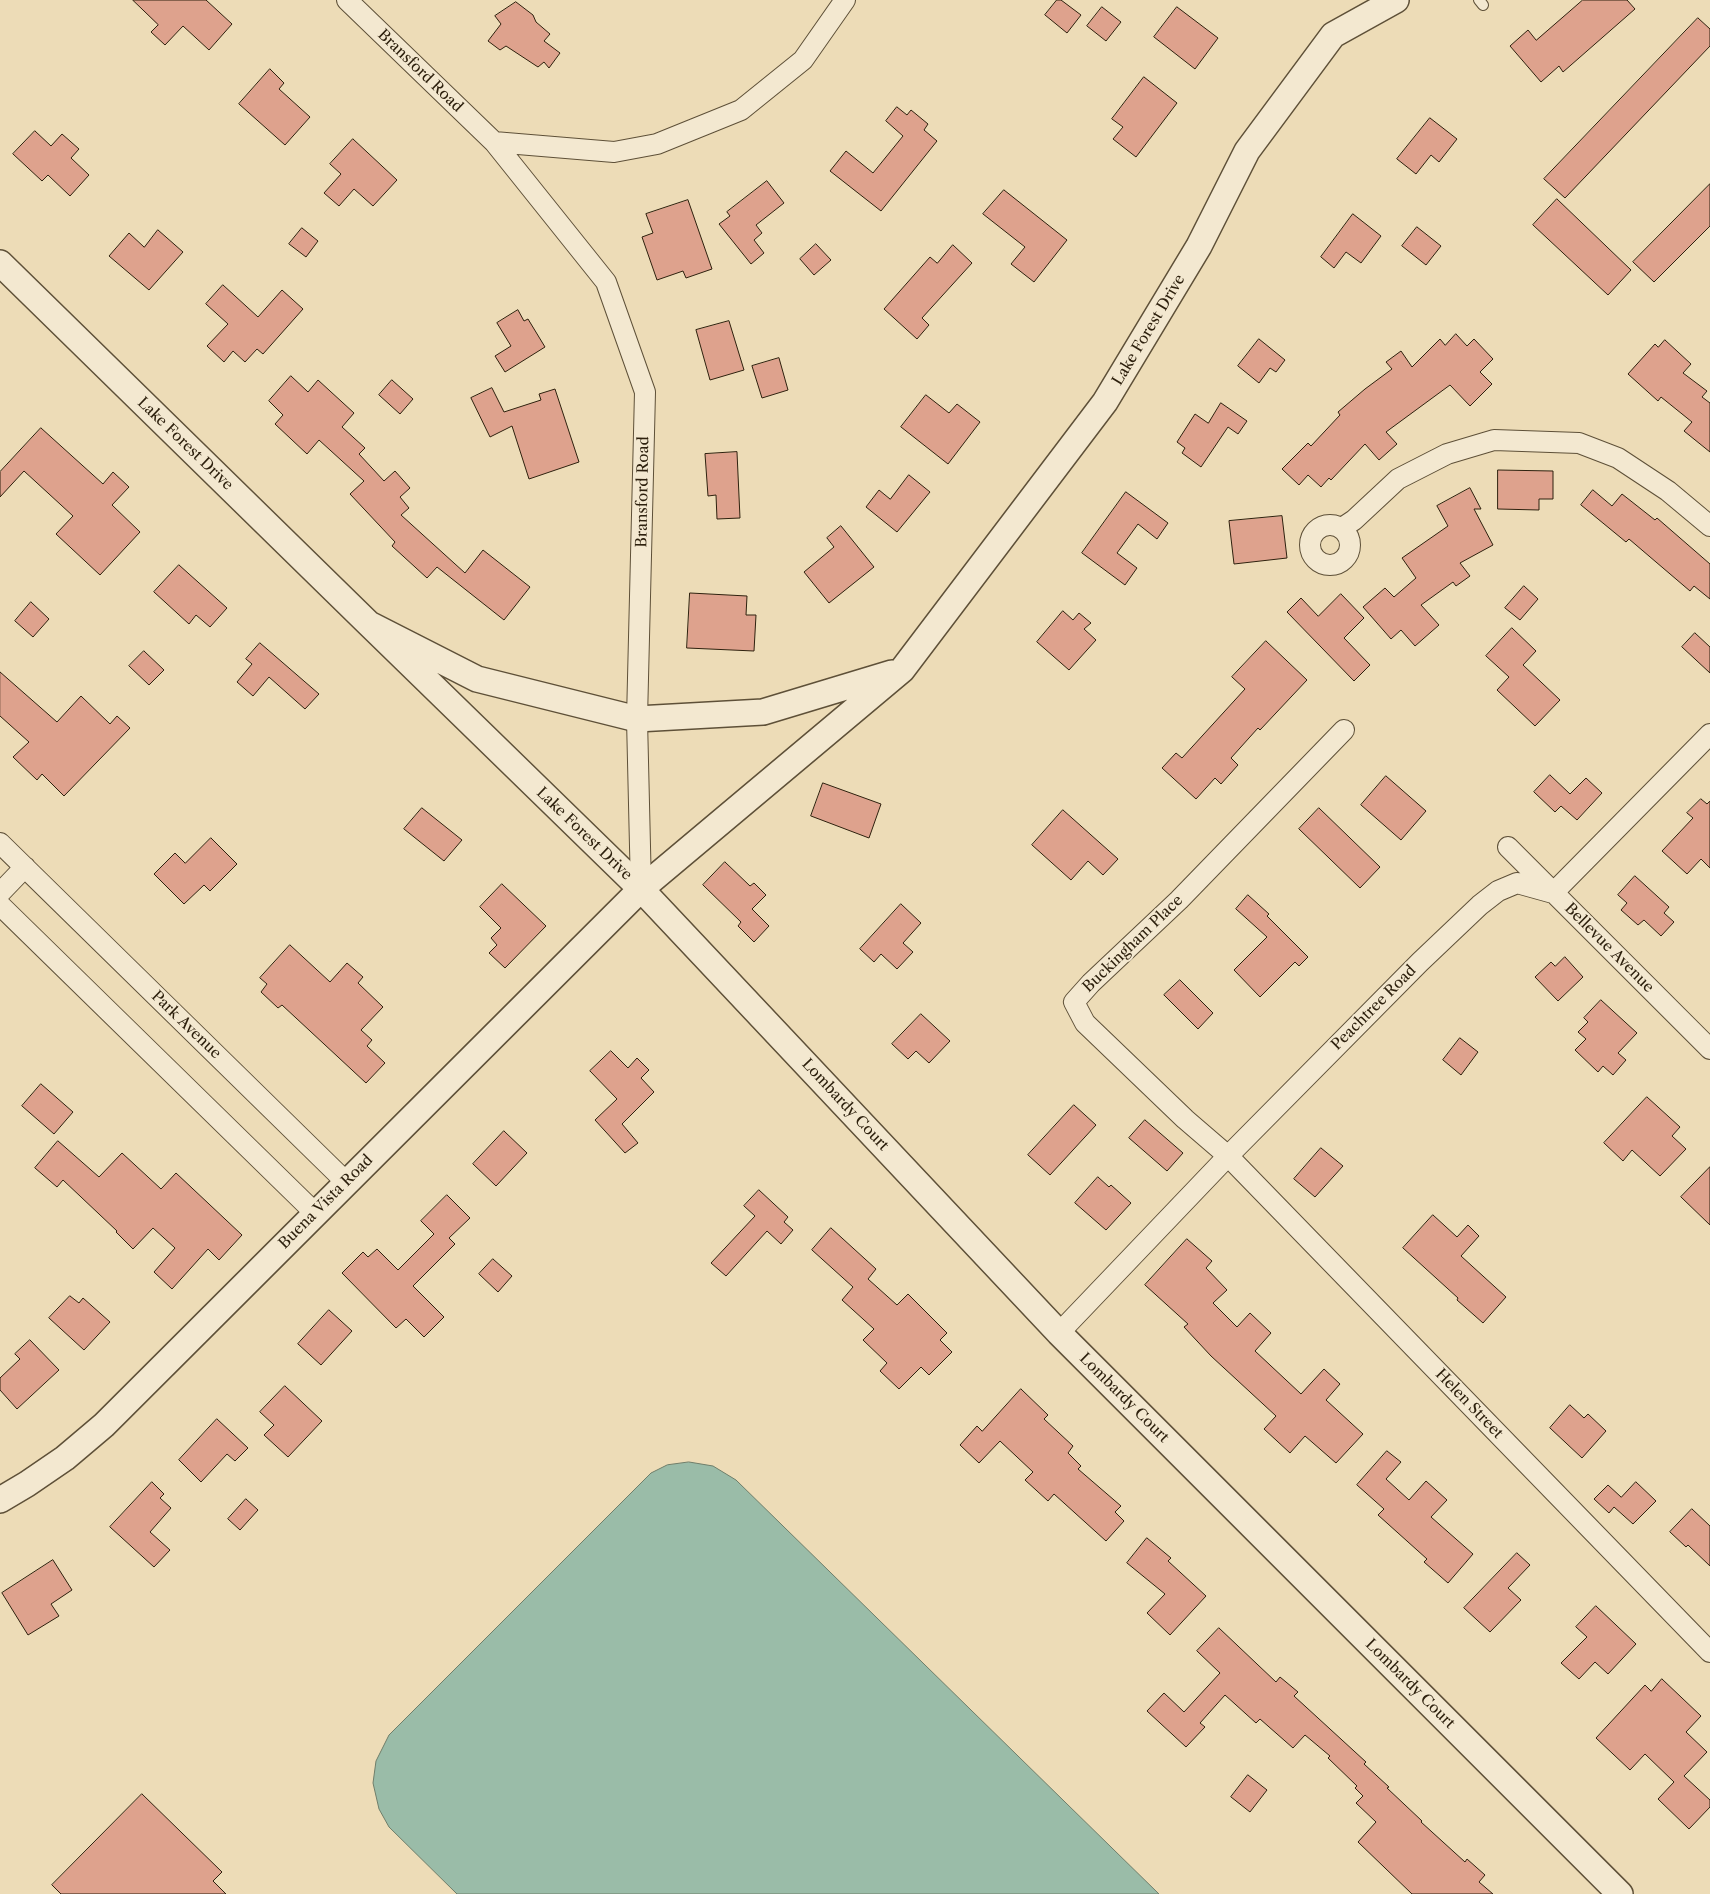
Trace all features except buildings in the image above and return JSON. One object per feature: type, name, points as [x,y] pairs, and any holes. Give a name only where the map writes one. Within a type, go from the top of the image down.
[{"type":"street","name":"Bransford Road","points":[[347,0],[494,142],[606,282],[645,392],[637,719],[642,889]]},
{"type":"street","points":[[494,142],[614,152],[656,144],[741,110],[803,60],[845,0]]},
{"type":"street","name":"Lake Forest Drive","points":[[0,263],[642,889],[902,670],[1105,402],[1199,246],[1247,151],[1333,35],[1396,0]]},
{"type":"street","points":[[1342,528],[1354,520],[1398,479],[1447,454],[1494,440],[1579,443],[1618,458],[1668,491],[1710,526]]},
{"type":"street","name":"Lake Forest Drive","points":[[369,624],[477,679],[637,719],[763,712],[902,670]]},
{"type":"street","name":"Buckingham Place","points":[[1228,1156],[1185,1119],[1085,1023],[1074,1002],[1091,983],[1179,900],[1344,730]]},
{"type":"street","points":[[1553,893],[1710,734]]},
{"type":"street","name":"Park Avenue","points":[[0,843],[346,1182]]},
{"type":"street","name":"Bellevue Avenue","points":[[1508,847],[1710,1049]]},
{"type":"street","points":[[0,894],[25,868]]},
{"type":"street","name":"Peachtree Road","points":[[1059,1333],[1228,1156],[1480,904],[1498,890],[1517,882],[1553,893]]},
{"type":"street","name":"Buena Vista Road","points":[[0,1500],[66,1458],[104,1424],[315,1212],[642,889]]},
{"type":"street","name":"Lombardy Court","points":[[642,889],[1059,1333],[1620,1894]]},
{"type":"street","points":[[0,905],[315,1212]]},
{"type":"street","name":"Helen Street","points":[[1228,1156],[1710,1652]]},
{"type":"shaded area","points":[[689,1462],[713,1466],[736,1480],[1159,1894],[457,1894],[389,1827],[379,1809],[373,1783],[376,1761],[389,1735],[651,1473],[667,1465]]}]
